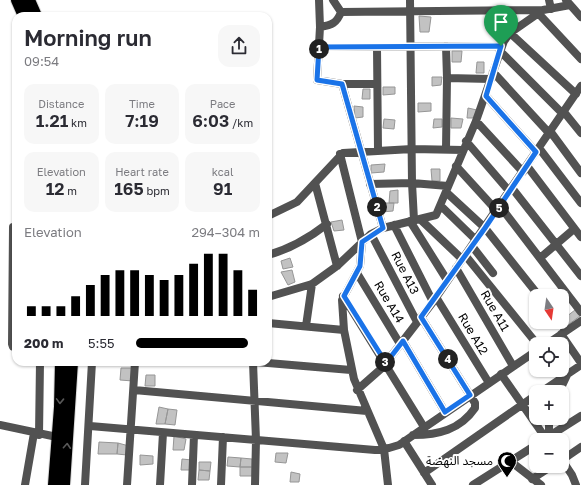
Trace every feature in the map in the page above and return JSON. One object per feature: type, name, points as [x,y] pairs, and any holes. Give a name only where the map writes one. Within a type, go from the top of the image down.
[{"type":"highway","points":[[17,0],[23,12]]},
{"type":"highway","points":[[29,0],[34,12]]},
{"type":"highway","points":[[54,485],[61,366]]},
{"type":"highway","points":[[64,485],[72,366]]},
{"type":"street","points":[[11,0],[16,10],[20,12]]},
{"type":"street","points":[[319,0],[320,27],[317,80],[342,84],[376,84]]},
{"type":"street","points":[[333,0],[341,12]]},
{"type":"street","points":[[410,0],[412,184],[414,220],[447,280]]},
{"type":"street","points":[[544,11],[549,0]]},
{"type":"street","points":[[272,296],[312,284],[337,266],[371,234],[383,228],[414,220],[434,217],[441,206],[456,166],[486,96],[500,48],[510,33],[544,11],[568,3],[581,17]]},
{"type":"street","points":[[341,12],[544,11]]},
{"type":"street","points":[[544,11],[581,59]]},
{"type":"street","points":[[320,27],[331,25],[336,22],[341,12]]},
{"type":"street","points":[[357,390],[377,374],[435,299],[498,209],[549,132],[579,91],[510,33]]},
{"type":"street","points":[[319,47],[411,48],[446,46],[500,48],[581,133]]},
{"type":"street","points":[[446,46],[446,149]]},
{"type":"street","points":[[377,48],[376,84],[378,150]]},
{"type":"street","points":[[447,78],[492,75],[549,132],[581,173]]},
{"type":"street","points":[[342,84],[383,228]]},
{"type":"street","points":[[486,96],[538,150],[581,203]]},
{"type":"street","points":[[476,121],[525,169],[581,237]]},
{"type":"street","points":[[466,142],[557,244],[581,276]]},
{"type":"street","points":[[272,214],[297,202],[340,154],[361,150],[463,150]]},
{"type":"street","points":[[340,154],[362,242],[361,259],[357,273],[344,296],[342,305],[344,330],[351,370],[357,390],[384,449],[388,485]]},
{"type":"street","points":[[456,166],[498,209],[540,258],[581,312]]},
{"type":"street","points":[[315,182],[337,266]]},
{"type":"street","points":[[370,184],[412,184],[447,189],[485,228],[533,289]]},
{"type":"street","points":[[441,206],[474,243],[493,273]]},
{"type":"street","points":[[414,220],[463,257],[531,337]]},
{"type":"street","points":[[272,254],[311,236],[327,224]]},
{"type":"street","name":"Rue A12","points":[[394,225],[435,299],[489,383]]},
{"type":"street","points":[[540,258],[574,229]]},
{"type":"street","name":"Rue A13","points":[[371,234],[419,319],[470,395]]},
{"type":"street","name":"Rue A11","points":[[456,268],[514,366]]},
{"type":"street","name":"Rue A14","points":[[357,273],[445,412]]},
{"type":"street","points":[[306,326],[312,284]]},
{"type":"street","points":[[344,296],[424,427]]},
{"type":"street","points":[[556,337],[581,320]]},
{"type":"street","points":[[272,324],[344,330]]},
{"type":"street","points":[[563,329],[581,364],[569,373]]},
{"type":"street","points":[[90,426],[256,440],[384,449],[392,448],[529,356]]},
{"type":"street","points":[[272,363],[351,370]]},
{"type":"street","points":[[25,485],[36,434],[40,366]]},
{"type":"street","points":[[85,485],[90,426],[92,366]]},
{"type":"street","points":[[127,485],[135,366]]},
{"type":"street","points":[[255,366],[256,485]]},
{"type":"street","points":[[501,374],[542,433]]},
{"type":"street","points":[[551,385],[563,377]]},
{"type":"street","points":[[134,390],[367,411]]},
{"type":"street","points":[[413,434],[437,433],[456,427],[475,408],[470,395]]},
{"type":"street","points":[[424,473],[529,400]]},
{"type":"street","points":[[555,433],[581,416]]},
{"type":"street","points":[[0,425],[36,434],[57,437]]},
{"type":"street","points":[[160,485],[164,432]]},
{"type":"street","points":[[192,485],[194,435]]},
{"type":"street","points":[[221,485],[223,437]]},
{"type":"street","points":[[404,441],[432,485]]},
{"type":"street","points":[[569,455],[581,447]]},
{"type":"street","points":[[473,485],[529,449]]},
{"type":"street","points":[[510,461],[540,485]]},
{"type":"street","points":[[569,470],[576,485]]},
{"type":"street","points":[[532,479],[541,473]]},
{"type":"building","points":[[419,16],[431,17],[429,32],[420,32]]},
{"type":"building","points":[[452,51],[462,51],[461,62],[452,62]]},
{"type":"building","points":[[477,62],[484,62],[484,73],[476,73]]},
{"type":"building","points":[[432,77],[442,77],[441,85],[432,86]]},
{"type":"building","points":[[383,87],[395,87],[395,94],[383,95]]},
{"type":"building","points":[[363,89],[370,89],[370,99],[362,99]]},
{"type":"building","points":[[418,103],[431,103],[431,111],[418,112]]},
{"type":"building","points":[[354,106],[363,107],[363,117],[355,118]]},
{"type":"building","points":[[468,108],[477,110],[473,118],[467,118]]},
{"type":"building","points":[[451,118],[463,119],[461,128],[451,128]]},
{"type":"building","points":[[384,119],[395,120],[394,129],[383,128]]},
{"type":"building","points":[[434,119],[442,119],[442,127],[433,128]]},
{"type":"building","points":[[385,164],[384,172],[371,173],[371,165]]},
{"type":"building","points":[[431,169],[440,169],[440,181],[432,181]]},
{"type":"building","points":[[398,190],[398,203],[389,203],[390,191]]},
{"type":"building","points":[[383,203],[394,203],[393,211],[382,212]]},
{"type":"building","points":[[342,220],[344,230],[334,231],[331,222]]},
{"type":"building","points":[[290,258],[293,267],[283,269],[281,261]]},
{"type":"building","points":[[292,270],[295,282],[288,285],[281,272]]},
{"type":"building","points":[[575,310],[580,316],[569,324],[569,315]]},
{"type":"building","points":[[121,368],[133,368],[133,381],[120,380]]},
{"type":"building","points":[[146,375],[155,375],[155,386],[145,386]]},
{"type":"building","points":[[159,407],[168,409],[165,424],[156,424]]},
{"type":"building","points":[[168,409],[177,410],[175,425],[165,424]]},
{"type":"building","points":[[174,436],[186,439],[184,450],[173,450]]},
{"type":"building","points":[[99,442],[118,443],[117,454],[98,454]]},
{"type":"building","points":[[118,443],[129,446],[127,455],[117,454]]},
{"type":"building","points":[[276,453],[288,453],[286,463],[275,462]]},
{"type":"building","points":[[140,455],[153,456],[153,464],[140,465]]},
{"type":"building","points":[[228,457],[241,458],[240,467],[227,466]]},
{"type":"building","points":[[241,458],[252,459],[252,467],[240,467]]},
{"type":"building","points":[[182,459],[192,460],[190,470],[181,470]]},
{"type":"building","points":[[199,462],[211,462],[210,471],[199,470]]},
{"type":"building","points":[[240,467],[252,467],[252,476],[240,476]]},
{"type":"building","points":[[199,470],[210,471],[209,480],[198,480]]},
{"type":"building","points":[[291,472],[300,474],[299,482],[290,482]]},
{"type":"place","name":"مسجد النهضة","points":[[507,478]]},
{"type":"route","points":[[446,46],[501,46],[486,96],[536,152],[485,228],[421,317],[470,395],[445,412],[403,341],[386,363],[344,296],[360,266],[362,242],[371,234],[383,228],[342,84],[317,80],[319,47],[411,48],[446,46]]}]
